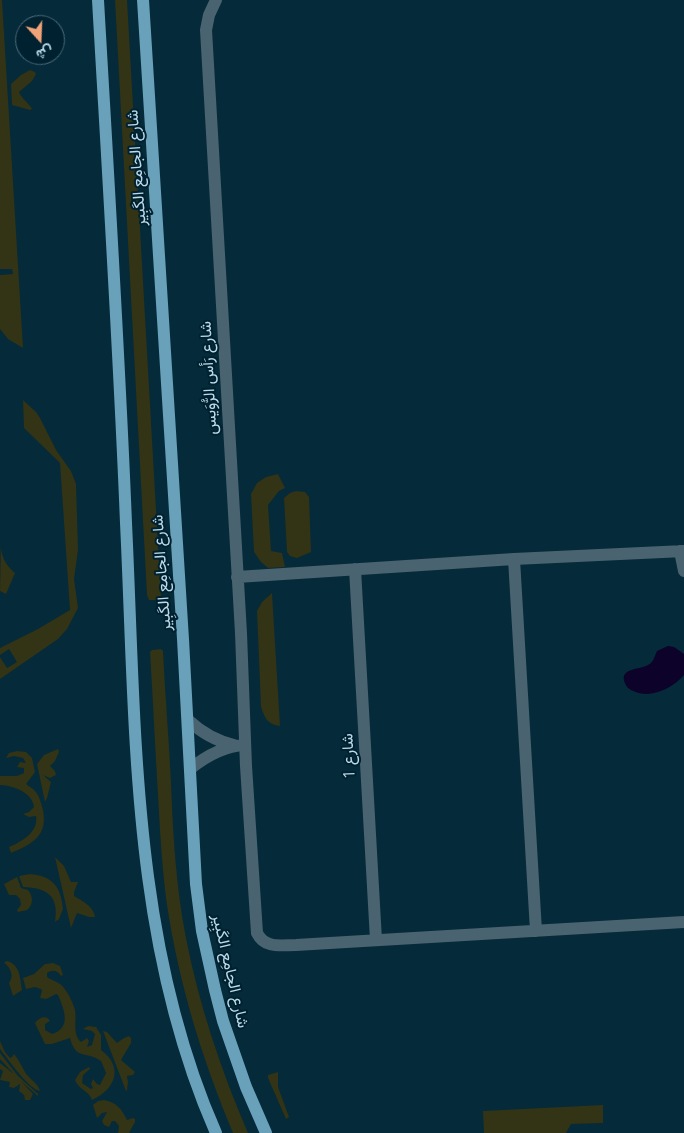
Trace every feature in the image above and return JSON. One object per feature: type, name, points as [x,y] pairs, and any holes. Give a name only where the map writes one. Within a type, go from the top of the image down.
[{"type":"main road","name":"شارع الجامِع الكَبِير","points":[[98,0],[118,346],[138,780],[148,882],[157,942],[170,1002],[188,1061],[216,1133]]},
{"type":"main road","name":"شارع الجامِع الكَبِير","points":[[143,0],[188,720],[196,884],[202,930],[215,990],[234,1056],[266,1133]]},
{"type":"street","name":"شارع رَأس الرُّوَيس","points":[[216,0],[209,15],[206,30],[237,577],[240,745],[256,929],[260,938],[271,946],[684,922]]},
{"type":"street","points":[[237,577],[514,559],[682,551],[684,571]]},
{"type":"street","points":[[514,559],[536,931]]},
{"type":"street","name":"شارع 1","points":[[355,569],[376,940]]},
{"type":"street","points":[[188,720],[208,736],[222,742],[240,745]]},
{"type":"street","points":[[190,769],[208,756],[240,745]]},
{"type":"shaded area","points":[[0,0],[2,0],[23,348],[8,339],[0,329],[0,275],[13,274],[12,269],[0,269]]},
{"type":"shaded area","points":[[115,0],[127,0],[161,598],[159,600],[149,600],[147,595]]},
{"type":"shaded area","points":[[30,70],[36,74],[32,81],[19,92],[31,107],[32,109],[30,110],[12,105],[11,84]]},
{"type":"shaded area","points":[[23,400],[40,418],[56,450],[71,471],[76,484],[78,550],[74,579],[78,608],[67,629],[58,639],[0,679],[0,657],[7,668],[17,662],[9,649],[0,655],[0,648],[70,610],[60,463],[24,428]]},
{"type":"shaded area","points":[[278,474],[285,488],[279,491],[268,505],[271,551],[282,553],[285,567],[268,568],[254,552],[251,494],[257,483],[266,477]]},
{"type":"shaded area","points":[[296,491],[305,492],[309,497],[311,552],[297,558],[290,556],[287,552],[284,498]]},
{"type":"shaded area","points":[[1,545],[5,562],[15,573],[6,594],[0,591]]},
{"type":"shaded area","points":[[272,593],[280,726],[272,724],[267,720],[261,707],[257,611],[262,602]]},
{"type":"shaded area","points":[[668,646],[674,647],[684,654],[684,675],[679,680],[665,689],[650,694],[642,694],[627,687],[624,676],[627,672],[652,662],[657,651]]},
{"type":"shaded area","points":[[161,649],[163,651],[176,861],[186,938],[197,988],[212,1037],[248,1133],[233,1133],[211,1077],[185,992],[172,934],[161,850],[150,652]]},
{"type":"shaded area","points":[[58,749],[59,752],[55,761],[50,766],[56,775],[50,778],[43,775],[51,782],[45,802],[37,764],[44,755]]},
{"type":"shaded area","points":[[17,751],[26,752],[32,758],[35,772],[26,784],[38,796],[44,819],[41,833],[37,838],[11,853],[9,847],[28,836],[35,827],[36,822],[36,816],[29,817],[23,814],[29,812],[34,807],[30,797],[16,788],[0,785],[0,776],[17,776],[24,773],[24,768],[17,767],[20,762],[26,763],[23,758],[14,756],[6,758],[9,753]]},
{"type":"shaded area","points":[[55,857],[64,866],[71,882],[78,882],[74,896],[90,907],[95,917],[77,913],[71,928]]},
{"type":"shaded area","points":[[30,874],[45,877],[58,889],[63,909],[59,919],[55,922],[55,906],[50,895],[39,889],[23,887],[19,876]]},
{"type":"shaded area","points":[[17,877],[21,888],[28,890],[32,900],[27,910],[18,912],[17,910],[21,905],[20,899],[16,895],[9,895],[4,884]]},
{"type":"shaded area","points":[[6,961],[11,962],[17,968],[20,976],[22,990],[13,996],[9,983],[11,972],[4,963]]},
{"type":"shaded area","points":[[53,963],[60,966],[63,975],[61,976],[57,972],[51,971],[47,973],[47,977],[62,986],[71,999],[75,1010],[78,1039],[81,1042],[87,1038],[89,1041],[87,1047],[92,1045],[95,1034],[92,1031],[83,1029],[88,1026],[96,1027],[101,1035],[101,1050],[113,1063],[115,1070],[114,1077],[107,1090],[92,1100],[78,1086],[75,1080],[80,1072],[89,1067],[90,1069],[83,1075],[82,1083],[91,1089],[93,1088],[91,1084],[93,1079],[100,1085],[106,1073],[101,1061],[75,1050],[70,1038],[52,1044],[45,1044],[35,1023],[40,1018],[47,1018],[50,1021],[45,1024],[45,1030],[52,1034],[58,1031],[64,1023],[64,1012],[58,995],[56,994],[46,999],[40,998],[41,989],[35,987],[26,989],[23,978],[34,974],[45,964]]},
{"type":"shaded area","points":[[103,1031],[107,1032],[117,1043],[129,1036],[131,1038],[131,1043],[121,1060],[135,1072],[133,1075],[127,1076],[126,1091]]},
{"type":"shaded area","points":[[0,1041],[10,1058],[14,1054],[19,1060],[40,1091],[31,1086],[15,1069],[0,1049]]},
{"type":"shaded area","points":[[0,1053],[18,1076],[38,1096],[21,1081],[33,1094],[30,1100],[25,1100],[24,1095],[19,1091],[20,1084],[14,1088],[9,1087],[10,1082],[0,1080],[3,1071],[0,1069],[0,1063],[14,1074],[0,1059]]},
{"type":"shaded area","points":[[278,1072],[278,1087],[289,1117],[286,1119],[268,1078],[268,1075]]},
{"type":"shaded area","points":[[98,1101],[112,1102],[118,1107],[127,1120],[135,1119],[129,1133],[118,1133],[119,1126],[115,1121],[112,1121],[109,1127],[104,1125],[102,1121],[107,1112],[102,1113],[97,1118],[93,1105]]},
{"type":"shaded area","points":[[603,1105],[603,1123],[571,1124],[566,1133],[484,1133],[483,1111]]}]
